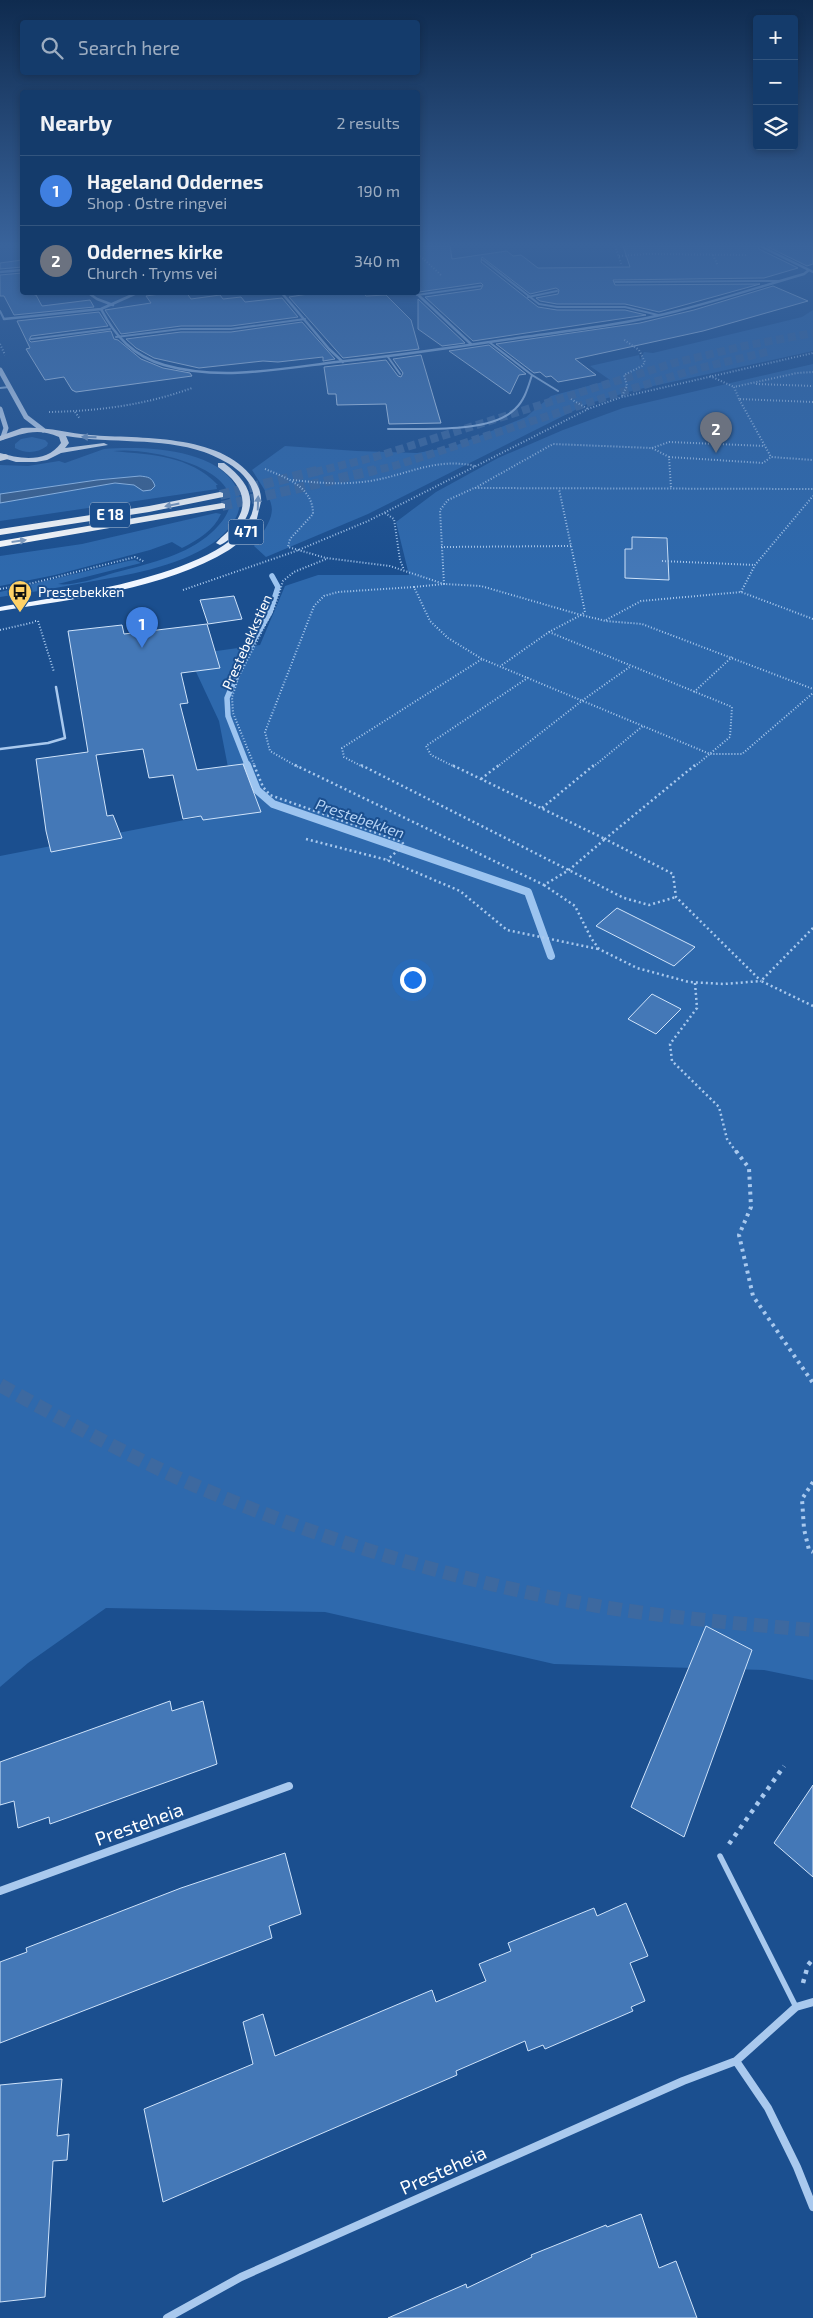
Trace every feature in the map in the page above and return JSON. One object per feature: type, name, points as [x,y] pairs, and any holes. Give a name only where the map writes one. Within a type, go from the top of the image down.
[{"type":"highway","name":"E 18","points":[[0,532],[220,496]]},
{"type":"highway","name":"E 18","points":[[0,544],[222,506]]},
{"type":"highway","name":"E 18","points":[[0,526],[66,522]]},
{"type":"main road","points":[[0,370],[26,417],[43,430]]},
{"type":"main road","points":[[0,409],[6,428],[1,438]]},
{"type":"main road","name":"471","points":[[0,609],[121,586],[184,569],[217,555],[234,544],[247,531],[256,516],[258,494],[252,481],[238,467],[206,451],[164,441],[78,436],[43,430],[22,431],[1,438]]},
{"type":"main road","points":[[57,433],[65,440],[63,447],[59,451]]},
{"type":"main road","name":"471","points":[[0,602],[115,581],[177,565],[216,546],[236,530],[246,513],[247,495],[241,482],[222,466],[199,455],[170,448],[137,444],[90,445],[59,451],[34,459],[2,457]]},
{"type":"street","points":[[135,354],[163,365],[196,371],[226,373],[255,372],[406,354]]},
{"type":"street","points":[[335,354],[344,362]]},
{"type":"street","name":"Presteheia","points":[[0,1891],[289,1786]]},
{"type":"street","name":"Presteheia","points":[[167,2318],[241,2277],[683,2081],[736,2061],[796,2007],[813,2002]]},
{"type":"street","points":[[736,2061],[768,2108],[797,2167],[813,2207]]},
{"type":"lane","points":[[505,354],[532,375],[558,391]]},
{"type":"lane","points":[[388,357],[400,374]]},
{"type":"lane","points":[[388,429],[457,427],[500,418],[512,412],[521,404],[532,375]]},
{"type":"lane","points":[[0,388],[9,387]]},
{"type":"lane","points":[[0,749],[48,743],[65,738],[56,688]]},
{"type":"lane","points":[[720,1856],[796,2007]]},
{"type":"path","points":[[622,397],[627,386],[624,375],[642,366],[644,358],[642,354]]},
{"type":"path","points":[[444,584],[404,570],[368,562],[326,558],[296,551],[385,512],[588,409],[622,397],[804,354]]},
{"type":"path","points":[[710,376],[734,387],[797,373],[813,372]]},
{"type":"path","points":[[751,384],[813,386]]},
{"type":"path","points":[[734,387],[770,456]]},
{"type":"path","points":[[43,412],[98,410],[143,404],[193,388]]},
{"type":"path","points":[[739,399],[813,402]]},
{"type":"path","points":[[444,584],[440,510],[448,500],[474,488],[553,444],[652,448],[669,442],[765,446]]},
{"type":"path","points":[[652,448],[669,457],[763,463],[770,456]]},
{"type":"path","points":[[770,456],[813,460]]},
{"type":"path","points":[[669,457],[671,488]]},
{"type":"path","points":[[292,480],[330,483],[365,481],[450,461],[475,466]]},
{"type":"path","points":[[474,488],[813,489]]},
{"type":"path","points":[[501,665],[549,632],[585,612],[559,489]]},
{"type":"path","points":[[741,592],[755,565],[813,496]]},
{"type":"path","points":[[385,512],[394,519],[400,560],[404,570]]},
{"type":"path","points":[[441,547],[571,546]]},
{"type":"path","points":[[0,588],[32,583],[135,557],[145,562]]},
{"type":"path","name":"Prestebekkstien","points":[[326,558],[294,572],[283,582],[275,606],[239,676],[232,697],[233,713],[263,787],[270,795],[402,842],[404,845],[386,860]]},
{"type":"path","points":[[662,561],[755,565]]},
{"type":"path","points":[[414,587],[430,621],[448,638],[482,658],[710,754],[742,754],[813,691],[732,657],[642,624],[606,621],[481,586],[444,584],[338,592],[324,596],[314,606],[265,732],[270,751],[280,758],[544,884],[578,910],[589,936],[598,949]]},
{"type":"path","points":[[606,621],[641,600],[741,592],[813,619]]},
{"type":"path","points":[[0,630],[47,619]]},
{"type":"path","points":[[38,622],[42,641],[51,658],[56,688]]},
{"type":"path","points":[[544,884],[569,870],[730,737],[732,706],[549,632]]},
{"type":"path","points":[[694,692],[732,657]]},
{"type":"path","points":[[482,658],[342,748],[344,757],[624,898],[649,905],[676,897]]},
{"type":"path","points":[[481,779],[583,700],[631,666]]},
{"type":"path","points":[[529,677],[426,746],[431,755],[605,839],[672,874],[676,897],[761,981],[813,1006]]},
{"type":"path","points":[[542,808],[644,726]]},
{"type":"path","points":[[306,839],[386,860],[460,891],[507,930],[598,949],[636,969],[672,980],[734,985],[761,981],[813,928]]},
{"type":"path","points":[[695,983],[697,1008],[670,1044],[672,1061],[719,1107],[727,1140],[749,1168],[750,1207],[739,1235],[753,1296],[813,1383]]},
{"type":"path","points":[[813,1482],[802,1499],[804,1530],[809,1550],[813,1552]]},
{"type":"path","points":[[720,1856],[784,1766]]},
{"type":"shaded area","points":[[643,354],[799,354],[635,390],[587,404],[368,514],[266,557],[254,546],[268,523],[272,507],[266,492],[252,470],[285,446],[417,453],[452,447],[526,417],[551,396],[610,380],[590,366],[639,355],[640,360]]},
{"type":"shaded area","points":[[813,364],[813,1680],[764,1670],[554,1664],[325,1612],[106,1608],[28,1663],[0,1687],[0,856],[205,816],[233,793],[219,721],[190,659],[166,658],[260,645],[285,586],[318,575],[409,575],[396,522],[436,492],[498,458],[563,430],[623,408]]},
{"type":"shaded area","points":[[32,437],[45,440],[48,443],[47,446],[32,452],[15,448],[15,444],[21,439]]},
{"type":"shaded area","points":[[104,449],[156,449],[176,452],[211,463],[225,473],[238,491],[240,503],[237,515],[227,531],[213,543],[199,552],[167,565],[116,577],[0,597],[0,592],[128,561],[135,560],[141,563],[58,584],[72,584],[144,565],[180,553],[211,533],[227,513],[229,495],[220,480],[202,468],[179,459],[154,454],[113,451],[169,458],[182,462],[207,475],[218,485],[216,485],[217,489],[0,521],[0,503],[115,483],[134,485],[148,477],[97,480],[0,494],[0,465],[28,466],[59,461],[65,463]]},
{"type":"shaded area","points":[[140,476],[149,478],[155,486],[151,490],[143,491],[134,485],[115,483],[0,503],[0,494],[97,480]]},
{"type":"shaded area","points":[[216,513],[221,514],[210,530],[182,548],[172,542],[150,550],[55,575],[0,586],[0,556],[82,544]]},
{"type":"building","points":[[29,354],[135,354],[141,359],[163,368],[190,373],[192,376],[76,392],[72,390],[64,377],[45,380]]},
{"type":"building","points":[[147,354],[331,354],[335,359],[323,361],[323,357],[199,368],[154,358]]},
{"type":"building","points":[[340,354],[375,354],[343,358]]},
{"type":"building","points":[[454,354],[501,354],[526,374],[519,375],[510,394]]},
{"type":"building","points":[[509,354],[597,354],[575,359],[596,375],[558,382],[551,376],[546,377],[540,372],[534,373]]},
{"type":"building","points":[[421,355],[441,423],[389,424],[386,404],[337,405],[336,394],[328,394],[324,367],[386,360],[398,376],[401,377],[403,373],[393,359]]},
{"type":"building","points":[[632,537],[667,538],[669,580],[625,578],[625,549],[632,549]]},
{"type":"building","points":[[234,596],[242,619],[208,624],[200,600]]},
{"type":"building","points":[[207,624],[220,668],[181,673],[188,703],[180,704],[197,770],[243,764],[261,812],[203,820],[201,816],[183,819],[173,775],[149,778],[143,749],[96,755],[107,816],[113,815],[122,838],[51,852],[46,831],[36,759],[88,752],[68,631],[122,625],[124,634]]},
{"type":"building","points":[[617,908],[695,947],[674,966],[596,926]]},
{"type":"building","points":[[652,994],[681,1009],[656,1034],[628,1019]]},
{"type":"building","points":[[706,1626],[752,1650],[684,1837],[631,1807]]},
{"type":"building","points":[[170,1701],[172,1711],[203,1701],[217,1764],[50,1824],[49,1817],[18,1828],[14,1801],[0,1805],[0,1762]]},
{"type":"building","points":[[813,1785],[813,1877],[774,1843]]},
{"type":"building","points":[[285,1853],[301,1914],[269,1926],[272,1938],[0,2043],[0,1962],[27,1952],[26,1948],[181,1888]]},
{"type":"building","points":[[626,1903],[648,1956],[630,1963],[645,2001],[631,2007],[633,2011],[545,2049],[543,2045],[528,2051],[525,2041],[456,2071],[457,2075],[163,2202],[144,2109],[253,2064],[243,2022],[263,2014],[275,2056],[432,1990],[436,2002],[486,1981],[479,1964],[511,1951],[508,1943],[594,1908],[597,1916]]},
{"type":"building","points":[[62,2079],[57,2136],[69,2134],[67,2160],[53,2161],[45,2297],[0,2302],[0,2085]]},
{"type":"building","points":[[641,2214],[659,2268],[676,2261],[697,2318],[388,2318],[466,2284],[467,2288],[532,2257],[531,2255],[606,2225],[607,2227]]},
{"type":"waterway","name":"Prestebekken","points":[[248,767],[228,716],[227,698],[245,655],[270,612],[278,587],[272,576]]},
{"type":"waterway","name":"Prestebekken","points":[[247,765],[257,790],[273,804],[528,892],[551,956]]},
{"type":"tunnel","points":[[315,472],[375,457],[674,363],[710,354]]},
{"type":"tunnel","points":[[369,472],[394,466],[700,368],[758,354]]},
{"type":"tunnel","points":[[220,495],[320,470]]},
{"type":"tunnel","points":[[222,506],[375,470]]},
{"type":"tunnel","points":[[0,1385],[116,1448],[187,1482],[288,1523],[392,1557],[497,1586],[603,1607],[682,1618],[813,1630]]},
{"type":"place","name":"Oddernes kirke","points":[[716,453]]},
{"type":"place","name":"Prestebekken","points":[[20,613]]},
{"type":"place","name":"Hageland Oddernes","points":[[142,648]]}]
